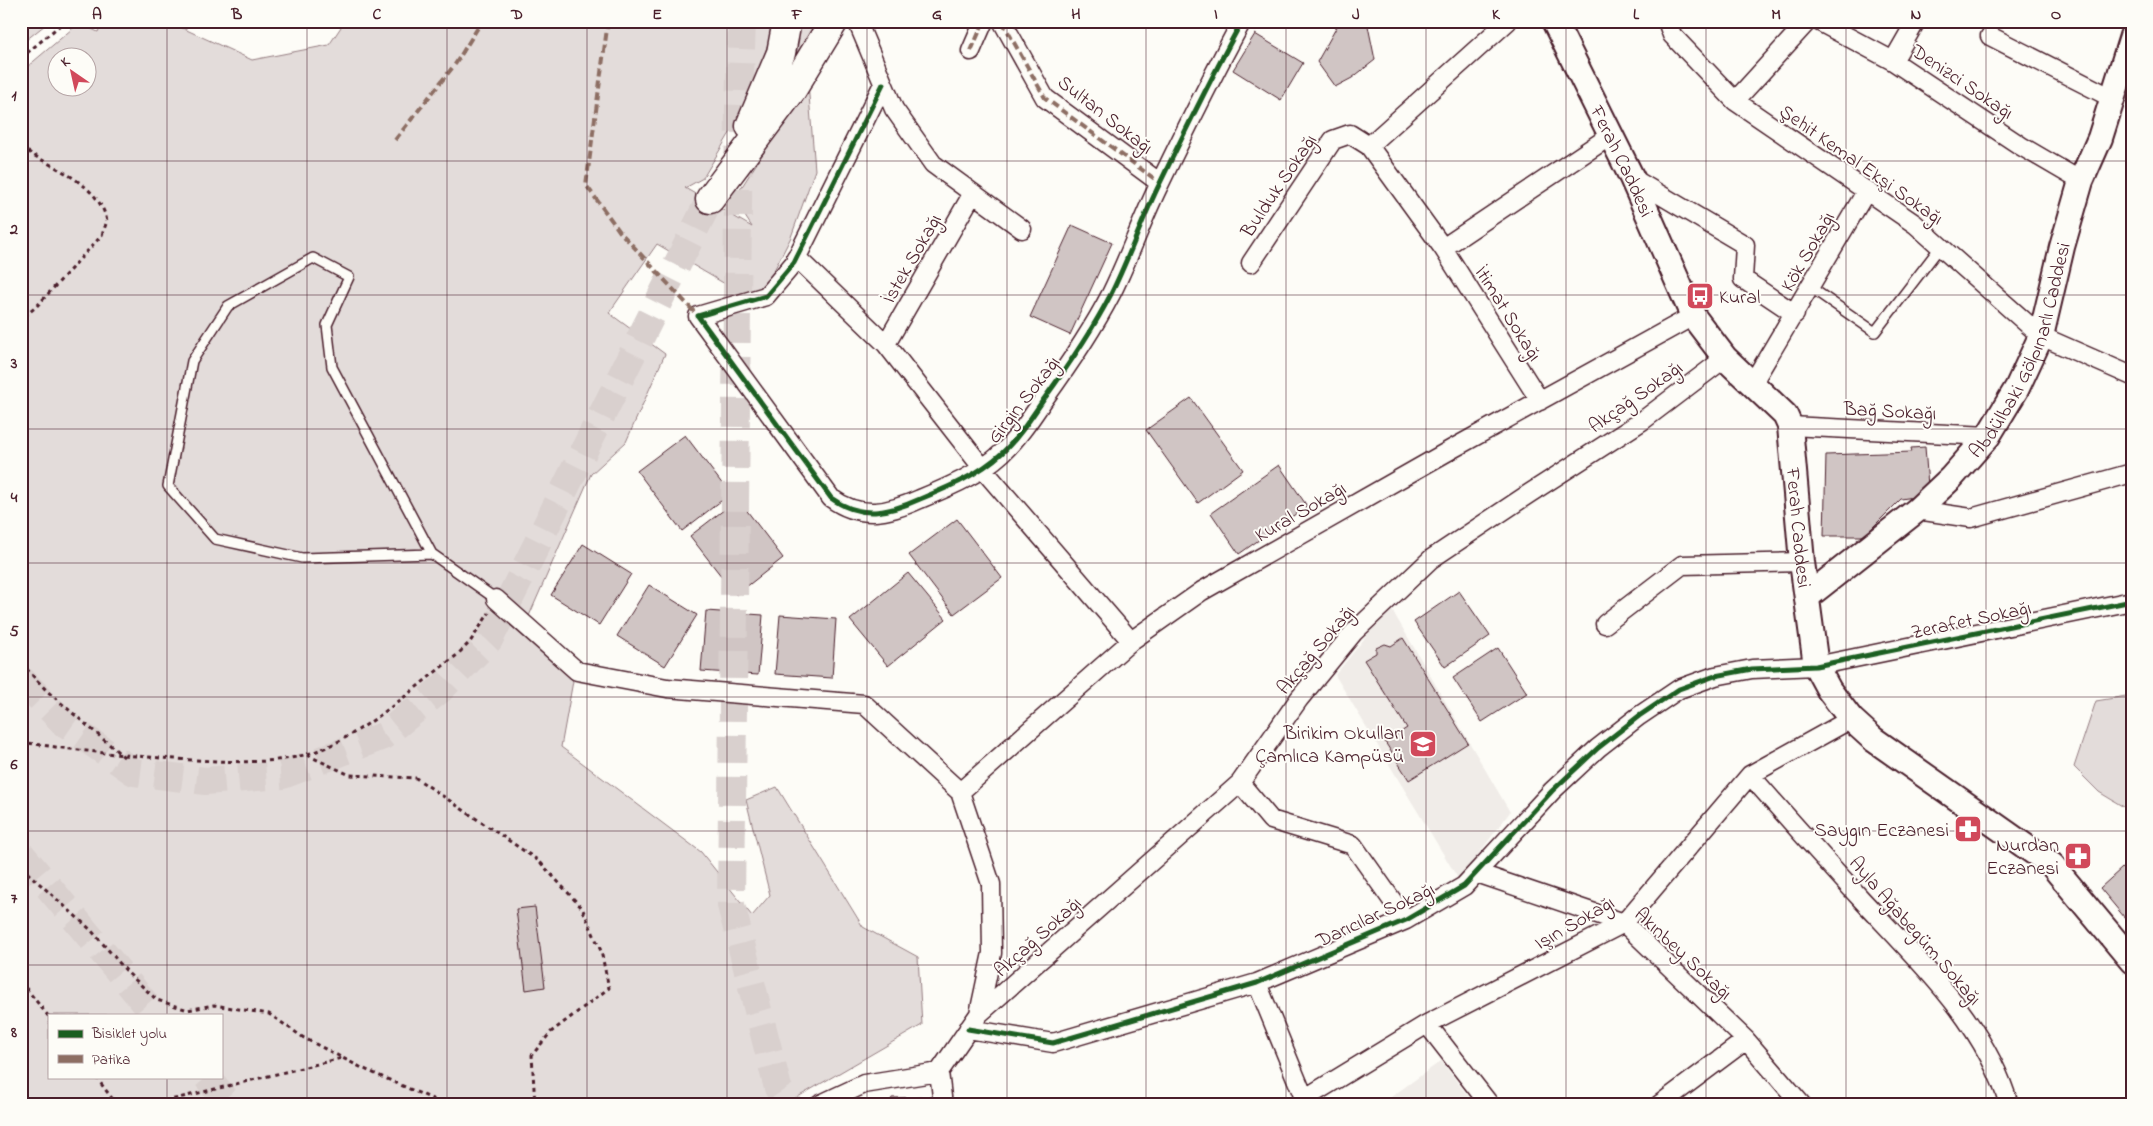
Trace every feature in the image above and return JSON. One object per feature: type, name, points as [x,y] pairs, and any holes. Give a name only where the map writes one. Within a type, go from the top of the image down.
[{"type":"main road","points":[[787,21],[781,53],[757,112],[710,199],[792,90],[834,21]]},
{"type":"street","points":[[857,21],[894,109],[933,164],[1022,229]]},
{"type":"street","points":[[971,51],[984,21]]},
{"type":"street","name":"Sultan Sokağı","points":[[1002,21],[1045,98],[1160,183]]},
{"type":"street","name":"Girgin Sokağı","points":[[796,257],[766,296],[698,316],[831,498],[842,506],[863,512],[895,510],[960,482],[982,469],[1002,453],[1018,436],[1076,354],[1111,294],[1160,183],[1211,78],[1242,21]]},
{"type":"street","points":[[1369,146],[1508,21]]},
{"type":"street","name":"Ferah Caddesi","points":[[1554,21],[1632,178],[1694,316],[1725,358],[1785,415],[1790,426],[1802,562],[1816,666],[1829,690],[1851,719],[1873,739],[2052,865],[2132,961]]},
{"type":"street","name":"Şehit Kemal Ekşi Sokağı","points":[[1667,21],[1672,35],[1735,101],[1867,190],[1941,246],[2041,336],[2132,376]]},
{"type":"street","points":[[1735,101],[1808,21]]},
{"type":"street","name":"Denizci Sokağı","points":[[1818,21],[1893,61],[2021,146],[2081,182]]},
{"type":"street","points":[[1893,61],[1916,21]]},
{"type":"street","points":[[1990,36],[2112,98]]},
{"type":"street","name":"Abdülbaki Gölpınarlı Caddesi","points":[[1808,596],[1916,510],[1951,478],[1988,436],[2017,388],[2041,336],[2062,247],[2081,182],[2100,138],[2132,36]]},
{"type":"street","points":[[883,84],[796,257],[886,344],[982,469],[1131,641]]},
{"type":"street","name":"Bulduk Sokağı","points":[[1251,263],[1333,140],[1350,134],[1369,146]]},
{"type":"street","points":[[1443,248],[1610,136]]},
{"type":"street","name":"İtimat Sokağı","points":[[1369,146],[1443,248],[1540,401]]},
{"type":"street","points":[[1632,178],[1745,245],[1743,279],[1795,314]]},
{"type":"street","name":"Kök Sokağı","points":[[1752,384],[1867,190]]},
{"type":"street","name":"İstek Sokağı","points":[[886,344],[973,193]]},
{"type":"street","name":"Kural Sokağı","points":[[960,792],[1131,641],[1202,591],[1694,316]]},
{"type":"street","name":"Akçağ Sokağı","points":[[979,1014],[1240,783],[1299,699],[1353,633],[1432,559],[1530,493],[1642,422],[1725,358]]},
{"type":"street","name":"Bağ Sokağı","points":[[1790,426],[1988,436]]},
{"type":"street","points":[[1916,510],[1971,518],[2132,474]]},
{"type":"street","points":[[1604,624],[1682,565],[1802,562]]},
{"type":"street","points":[[496,599],[577,670],[667,688],[864,704],[960,792],[991,884],[992,953],[979,1014],[939,1072],[943,1105]]},
{"type":"street","name":"Zerafet Sokağı","points":[[1816,666],[2132,601]]},
{"type":"street","name":"Darıcılar Sokağı","points":[[968,1029],[1053,1043],[1257,983],[1406,920],[1464,886],[1552,791],[1598,748],[1638,716],[1679,689],[1714,676],[1752,669],[1816,666]]},
{"type":"street","name":"Işın Sokağı","points":[[1305,1102],[1427,1024],[1624,923],[1750,775],[1851,719]]},
{"type":"street","name":"Ayla Ağabegüm Sokağı","points":[[1750,775],[1911,953],[1973,1027],[1989,1053],[2003,1084],[2009,1105]]},
{"type":"street","points":[[1240,783],[1271,820],[1353,845],[1406,920]]},
{"type":"street","name":"Akınbey Sokağı","points":[[1477,873],[1624,923],[1746,1040],[1802,1105]]},
{"type":"street","points":[[1257,983],[1305,1102]]},
{"type":"street","points":[[1427,1024],[1490,1105]]},
{"type":"street","points":[[1659,1105],[1746,1040]]},
{"type":"street","points":[[819,1105],[864,1084],[939,1072]]},
{"type":"lane","points":[[1810,287],[1875,332],[1941,246]]},
{"type":"lane","points":[[432,554],[302,558],[215,539],[168,486],[192,361],[228,306],[313,258],[349,278],[327,325],[332,367],[432,554],[496,599]]},
{"type":"path","points":[[21,58],[65,21]]},
{"type":"path","points":[[21,147],[81,184],[102,206],[107,221],[102,235],[36,307],[21,319]]},
{"type":"path","points":[[21,742],[124,757],[255,763],[282,761],[307,755],[355,732],[457,655],[480,628],[496,599]]},
{"type":"path","points":[[21,663],[47,691],[124,757]]},
{"type":"path","points":[[307,755],[350,775],[416,778],[539,861],[582,908],[601,951],[609,988],[551,1032],[532,1055],[535,1105]]},
{"type":"path","points":[[21,867],[91,930],[129,974],[157,1000],[188,1010],[214,1005],[269,1014],[304,1038],[342,1058],[446,1105]]},
{"type":"path","points":[[21,982],[48,1016]]},
{"type":"path","points":[[150,1105],[342,1058]]},
{"type":"path","points":[[97,1078],[117,1105]]},
{"type":"shaded area","points":[[21,21],[50,21],[21,44]]},
{"type":"shaded area","points":[[103,21],[167,21],[252,60],[329,45],[345,21],[772,21],[769,41],[748,103],[703,178],[685,188],[752,227],[734,199],[808,83],[815,170],[791,237],[762,294],[749,298],[657,244],[609,313],[665,354],[626,442],[591,474],[522,632],[573,681],[561,747],[701,852],[752,916],[770,895],[746,800],[777,787],[863,927],[918,957],[922,1025],[784,1105],[21,1105],[21,72],[48,49],[48,98],[98,98],[98,48],[49,48],[79,23],[98,32]]},
{"type":"shaded area","points":[[801,21],[817,21],[782,89],[801,27]]},
{"type":"shaded area","name":"Birikim Okulları Çamlıca Kampüsü","points":[[1392,610],[1510,812],[1459,880],[1335,675],[1373,628]]},
{"type":"shaded area","points":[[2132,695],[2132,812],[2099,792],[2074,767],[2096,701]]},
{"type":"shaded area","points":[[1441,1061],[1475,1105],[1380,1105]]},
{"type":"building","points":[[1340,21],[1367,21],[1375,60],[1352,78],[1335,87],[1317,62]]},
{"type":"building","points":[[1255,34],[1303,63],[1281,100],[1233,70]]},
{"type":"building","points":[[1072,225],[1112,243],[1070,335],[1030,317]]},
{"type":"building","points":[[1191,398],[1243,470],[1198,503],[1146,430]]},
{"type":"building","points":[[685,435],[730,494],[682,531],[637,471]]},
{"type":"building","points":[[1925,447],[1928,486],[1914,497],[1901,499],[1864,536],[1824,536],[1826,455],[1912,452],[1911,448]]},
{"type":"building","points":[[1279,465],[1307,506],[1239,554],[1211,513]]},
{"type":"building","points":[[738,499],[783,558],[736,595],[690,536]]},
{"type":"building","points":[[957,519],[1002,578],[954,614],[909,555]]},
{"type":"building","points":[[583,544],[631,574],[599,625],[551,595]]},
{"type":"building","points":[[908,573],[946,619],[888,666],[850,620]]},
{"type":"building","points":[[649,585],[697,615],[665,666],[617,636]]},
{"type":"building","points":[[1459,591],[1490,636],[1445,667],[1414,622]]},
{"type":"building","points":[[706,611],[763,615],[758,675],[701,671]]},
{"type":"building","points":[[780,615],[836,619],[832,678],[775,674]]},
{"type":"building","points":[[1403,638],[1468,743],[1409,780],[1385,742],[1407,728],[1364,660],[1376,653],[1376,648],[1385,644],[1391,646]]},
{"type":"building","points":[[1498,648],[1527,693],[1482,722],[1453,678]]},
{"type":"building","points":[[2132,859],[2132,923],[2130,924],[2100,888]]},
{"type":"building","points":[[535,907],[545,987],[526,990],[516,909]]},
{"type":"building","points":[[937,1097],[937,1105],[888,1105],[892,1098]]},
{"type":"tunnel","points":[[742,21],[739,106],[731,905],[778,1088],[789,1105]]},
{"type":"tunnel","points":[[21,679],[65,724],[134,772],[205,781],[283,775],[383,736],[441,689],[489,640],[710,199]]},
{"type":"tunnel","points":[[21,854],[154,1014]]},
{"type":"tunnel","points":[[208,1078],[230,1105]]},
{"type":"marked path","points":[[395,140],[456,63],[482,21]]},
{"type":"marked path","points":[[608,21],[586,185],[620,232],[698,316]]},
{"type":"marked path","points":[[971,51],[984,21]]},
{"type":"marked path","points":[[1002,21],[1045,98],[1160,183]]},
{"type":"cycle path","points":[[883,84],[794,263],[766,296],[698,316],[831,498],[842,505],[864,512],[886,511],[897,508],[963,480],[993,461],[1019,434],[1071,361],[1104,308],[1118,280],[1147,210],[1242,21]]},
{"type":"cycle path","points":[[968,1029],[1053,1043],[1257,983],[1406,920],[1464,886],[1552,791],[1598,748],[1639,716],[1679,689],[1715,676],[1752,669],[1816,666],[2132,601]]},
{"type":"place","name":"Kural","points":[[1700,296]]},
{"type":"place","name":"Birikim Okulları Çamlıca Kampüsü","points":[[1423,744]]},
{"type":"place","name":"Saygın Eczanesi","points":[[1968,829]]},
{"type":"place","name":"Nurdan Eczanesi","points":[[2078,856]]}]
